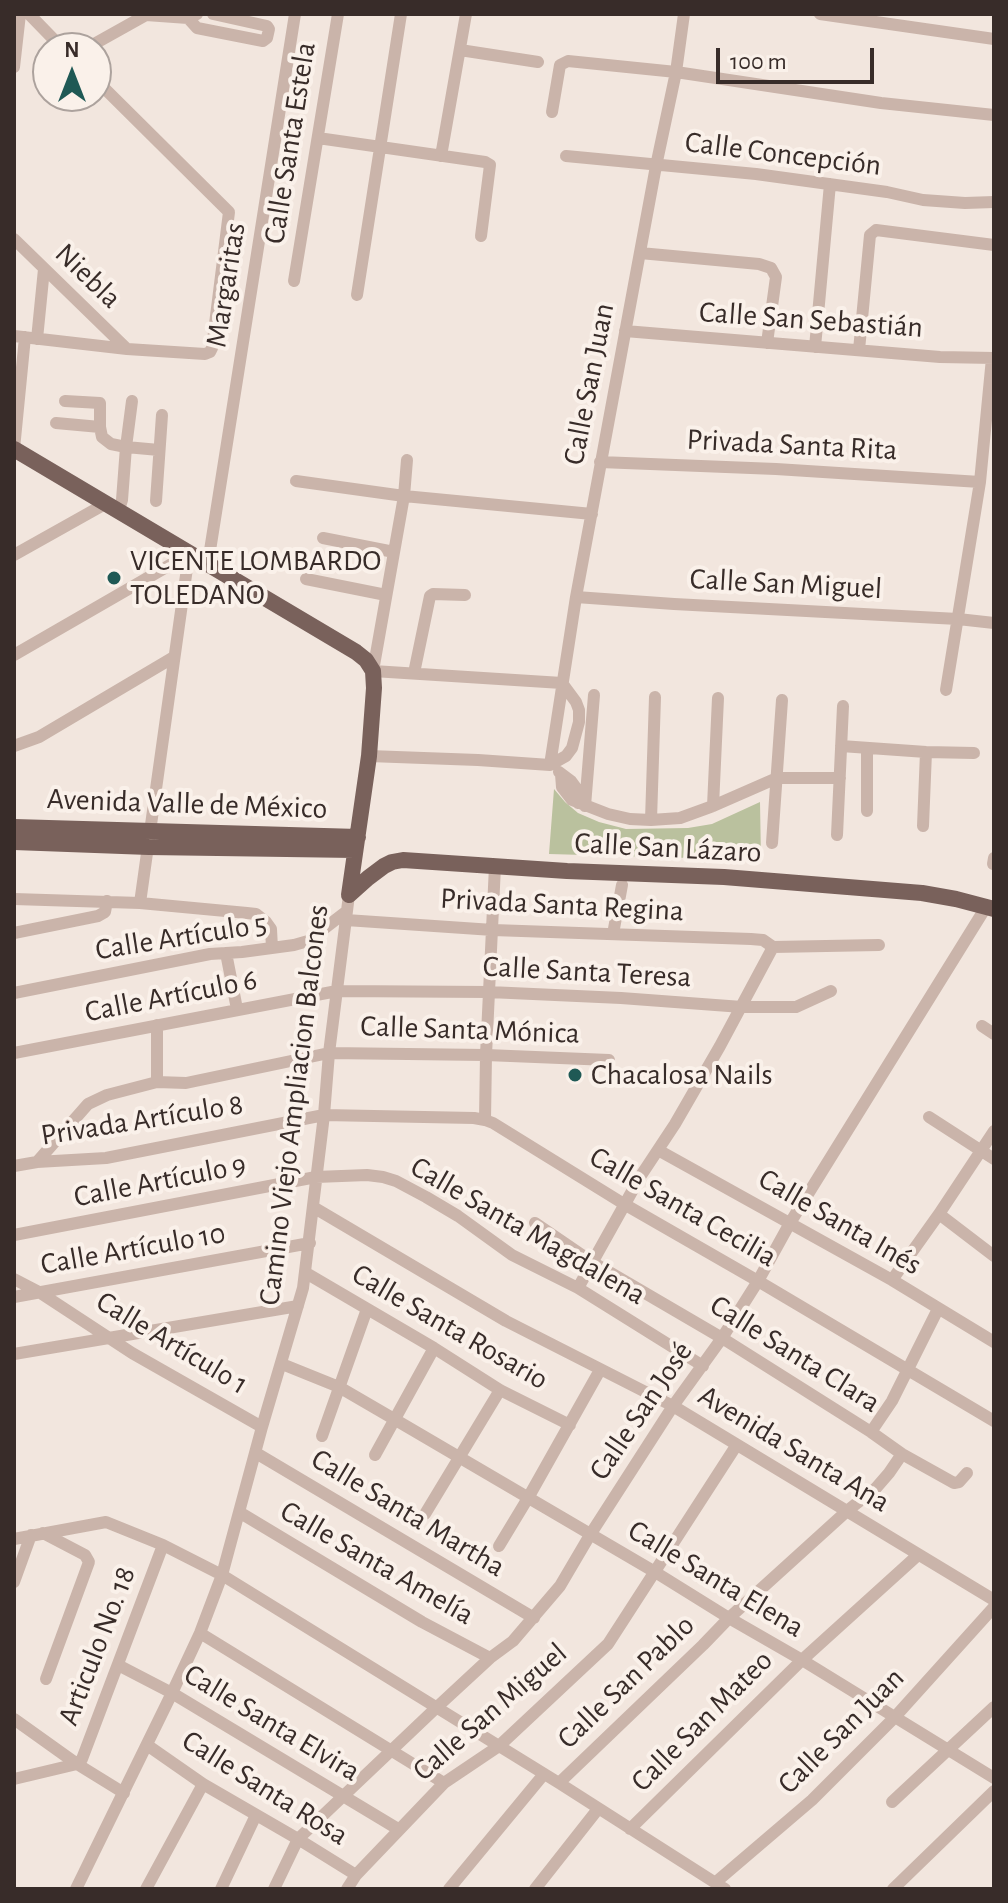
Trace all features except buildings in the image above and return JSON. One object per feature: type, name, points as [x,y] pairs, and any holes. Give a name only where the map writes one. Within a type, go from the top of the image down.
[{"type":"main road","points":[[17,454],[356,652],[373,671]]},
{"type":"main road","name":"Camino Viejo Ampliacion Balcones","points":[[348,908],[369,756],[373,671]]},
{"type":"main road","name":"Avenida Valle de México","points":[[14,827],[150,840]]},
{"type":"main road","name":"Avenida Valle de México","points":[[14,842],[356,843]]},
{"type":"main road","name":"Calle San Lázaro","points":[[348,908],[368,878],[392,862],[423,861],[724,877],[922,893],[990,908]]},
{"type":"street","points":[[14,67],[20,14]]},
{"type":"street","points":[[29,14],[46,32]]},
{"type":"street","points":[[112,34],[146,15],[193,16],[197,28],[263,41],[267,38],[269,29],[261,23],[213,14]]},
{"type":"street","name":"Margaritas","points":[[208,563],[295,14]]},
{"type":"street","name":"Calle Santa Estela","points":[[294,281],[338,14]]},
{"type":"street","points":[[357,295],[401,14]]},
{"type":"street","points":[[441,156],[466,14]]},
{"type":"street","name":"Calle San Juan","points":[[550,765],[600,462],[676,72],[684,14]]},
{"type":"street","points":[[820,14],[994,39]]},
{"type":"street","points":[[917,28],[919,14]]},
{"type":"street","points":[[460,50],[538,62]]},
{"type":"street","points":[[552,112],[560,65],[568,61],[676,72],[881,103],[994,115]]},
{"type":"street","points":[[25,337],[205,354],[212,348],[229,212],[112,96]]},
{"type":"street","points":[[318,138],[490,165],[481,236]]},
{"type":"street","name":"Calle Concepción","points":[[566,156],[756,174],[923,200],[994,202]]},
{"type":"street","points":[[815,347],[830,184]]},
{"type":"street","points":[[859,350],[870,235],[876,230],[994,245]]},
{"type":"street","name":"Niebla","points":[[14,239],[127,349]]},
{"type":"street","points":[[640,253],[759,264],[771,268],[776,277],[767,343]]},
{"type":"street","points":[[17,454],[25,337],[44,269]]},
{"type":"street","name":"Calle San Sebastián","points":[[625,331],[940,357],[993,358],[980,482],[946,690]]},
{"type":"street","points":[[65,401],[100,403],[100,427],[106,441],[126,447],[159,450]]},
{"type":"street","points":[[14,555],[112,508],[122,500],[132,401]]},
{"type":"street","points":[[156,501],[162,415]]},
{"type":"street","points":[[56,423],[100,427]]},
{"type":"street","points":[[369,756],[550,765],[559,762],[572,748],[579,722],[576,702],[562,683],[373,671],[404,496],[407,460]]},
{"type":"street","name":"Privada Santa Rita","points":[[600,462],[980,482]]},
{"type":"street","points":[[296,481],[404,496],[592,514]]},
{"type":"street","points":[[323,538],[394,552]]},
{"type":"street","points":[[14,655],[189,554]]},
{"type":"street","points":[[140,903],[189,554]]},
{"type":"street","points":[[306,579],[386,595]]},
{"type":"street","points":[[414,673],[430,596],[465,595]]},
{"type":"street","name":"Calle San Miguel","points":[[576,597],[994,623]]},
{"type":"street","points":[[14,746],[39,737],[174,657]]},
{"type":"street","points":[[582,804],[594,695]]},
{"type":"street","points":[[651,820],[655,697]]},
{"type":"street","points":[[713,806],[718,698]]},
{"type":"street","points":[[772,843],[782,700]]},
{"type":"street","points":[[837,835],[843,706]]},
{"type":"street","points":[[841,746],[974,753]]},
{"type":"street","points":[[867,748],[867,811]]},
{"type":"street","points":[[923,826],[926,752]]},
{"type":"street","points":[[550,765],[571,781],[579,792],[582,804]]},
{"type":"street","points":[[582,804],[630,819],[680,818],[777,778],[840,778]]},
{"type":"street","points":[[993,864],[994,858]]},
{"type":"street","points":[[485,1120],[495,866]]},
{"type":"street","points":[[613,934],[622,885]]},
{"type":"street","points":[[14,899],[140,903],[256,914],[271,929],[272,948]]},
{"type":"street","points":[[14,933],[98,916],[105,912],[107,901]]},
{"type":"street","name":"Privada Santa Regina","points":[[348,908],[493,930],[763,940],[773,947],[879,945]]},
{"type":"street","name":"Calle Artículo 5","points":[[14,993],[210,954],[294,945],[308,941],[348,908]]},
{"type":"street","name":"Camino Viejo Ampliacion Balcones","points":[[76,1889],[200,1633],[222,1575],[282,1364],[306,1273],[348,908]]},
{"type":"street","name":"Calle San José","points":[[274,1889],[298,1839],[490,1658],[513,1641],[560,1586],[673,1406],[722,1338],[790,1223],[990,908]]},
{"type":"street","points":[[578,1288],[624,1204],[675,1124],[742,1007],[773,947]]},
{"type":"street","points":[[226,953],[237,1009]]},
{"type":"street","name":"Calle Santa Teresa","points":[[337,991],[489,992],[742,1007],[796,1007],[831,991]]},
{"type":"street","name":"Calle Artículo 6","points":[[14,1053],[337,991]]},
{"type":"street","points":[[157,1025],[157,1082]]},
{"type":"street","points":[[982,1026],[994,1034]]},
{"type":"street","name":"Calle Santa Mónica","points":[[37,1162],[96,1098],[157,1082],[186,1083],[329,1053],[609,1060]]},
{"type":"street","name":"Calle Santa Cecilia","points":[[324,1115],[474,1118],[493,1123],[624,1204],[994,1421]]},
{"type":"street","name":"Privada Artículo 8","points":[[14,1166],[106,1158],[324,1115]]},
{"type":"street","points":[[929,1117],[994,1159]]},
{"type":"street","points":[[892,1280],[994,1131]]},
{"type":"street","name":"Calle Santa Inés","points":[[658,1150],[892,1280],[994,1342]]},
{"type":"street","name":"Calle Santa Magdalena","points":[[316,1177],[367,1175],[396,1181],[458,1216],[512,1255],[578,1288],[703,1366]]},
{"type":"street","name":"Calle Artículo 9","points":[[14,1235],[316,1177]]},
{"type":"street","name":"Avenida Santa Ana","points":[[313,1207],[469,1300],[673,1406],[994,1600]]},
{"type":"street","points":[[939,1214],[994,1256]]},
{"type":"street","name":"Calle Santa Clara","points":[[535,1223],[592,1262],[722,1338],[902,1454],[954,1483],[967,1473]]},
{"type":"street","name":"Calle Artículo 10","points":[[14,1297],[310,1243]]},
{"type":"street","name":"Calle Santa Rosario","points":[[306,1273],[500,1390],[570,1425]]},
{"type":"street","name":"Calle Artículo 1","points":[[14,1279],[132,1353],[262,1427]]},
{"type":"street","points":[[14,1354],[298,1306]]},
{"type":"street","points":[[322,1436],[367,1309]]},
{"type":"street","points":[[871,1432],[892,1401],[938,1309]]},
{"type":"street","points":[[375,1455],[434,1348]]},
{"type":"street","name":"Calle Santa Elena","points":[[282,1364],[339,1387],[655,1572],[994,1778]]},
{"type":"street","points":[[499,1546],[600,1370]]},
{"type":"street","points":[[425,1514],[500,1390]]},
{"type":"street","name":"Calle San Miguel","points":[[347,1889],[398,1829],[444,1783],[499,1746],[608,1644],[736,1446]]},
{"type":"street","name":"Calle Santa Martha","points":[[256,1453],[534,1618]]},
{"type":"street","name":"Calle San Pablo","points":[[559,1783],[729,1618],[876,1488],[902,1454]]},
{"type":"street","name":"Calle Santa Amelía","points":[[239,1512],[422,1622],[490,1658]]},
{"type":"street","points":[[14,1539],[106,1522],[163,1545],[222,1575],[717,1884]]},
{"type":"street","points":[[14,1582],[37,1534]]},
{"type":"street","points":[[37,1534],[85,1555],[89,1562],[46,1679]]},
{"type":"street","name":"Articulo No. 18","points":[[77,1764],[82,1759],[163,1545]]},
{"type":"street","name":"Calle San Mateo","points":[[630,1829],[802,1660],[918,1555]]},
{"type":"street","name":"Calle San Juan","points":[[699,1889],[717,1884],[812,1800],[894,1718],[994,1607]]},
{"type":"street","points":[[200,1633],[444,1783]]},
{"type":"street","name":"Calle Santa Elvira","points":[[118,1665],[172,1693],[398,1829]]},
{"type":"street","points":[[892,1802],[994,1707]]},
{"type":"street","points":[[14,1719],[124,1793]]},
{"type":"street","name":"Calle Santa Rosa","points":[[147,1745],[203,1784],[356,1875]]},
{"type":"street","points":[[14,1779],[77,1764]]},
{"type":"street","name":"Calle San Pablo","points":[[449,1889],[544,1774]]},
{"type":"street","points":[[146,1889],[203,1784]]},
{"type":"street","points":[[893,1889],[994,1791]]},
{"type":"street","name":"Calle San Mateo","points":[[535,1889],[598,1809]]},
{"type":"street","points":[[221,1889],[256,1815]]},
{"type":"green space","points":[[554,789],[578,813],[626,829],[688,828],[712,824],[760,802],[761,860],[549,854]]},
{"type":"place","name":"VICENTE LOMBARDO TOLEDANO","points":[[114,578]]},
{"type":"place","name":"Chacalosa Nails","points":[[575,1075]]}]
